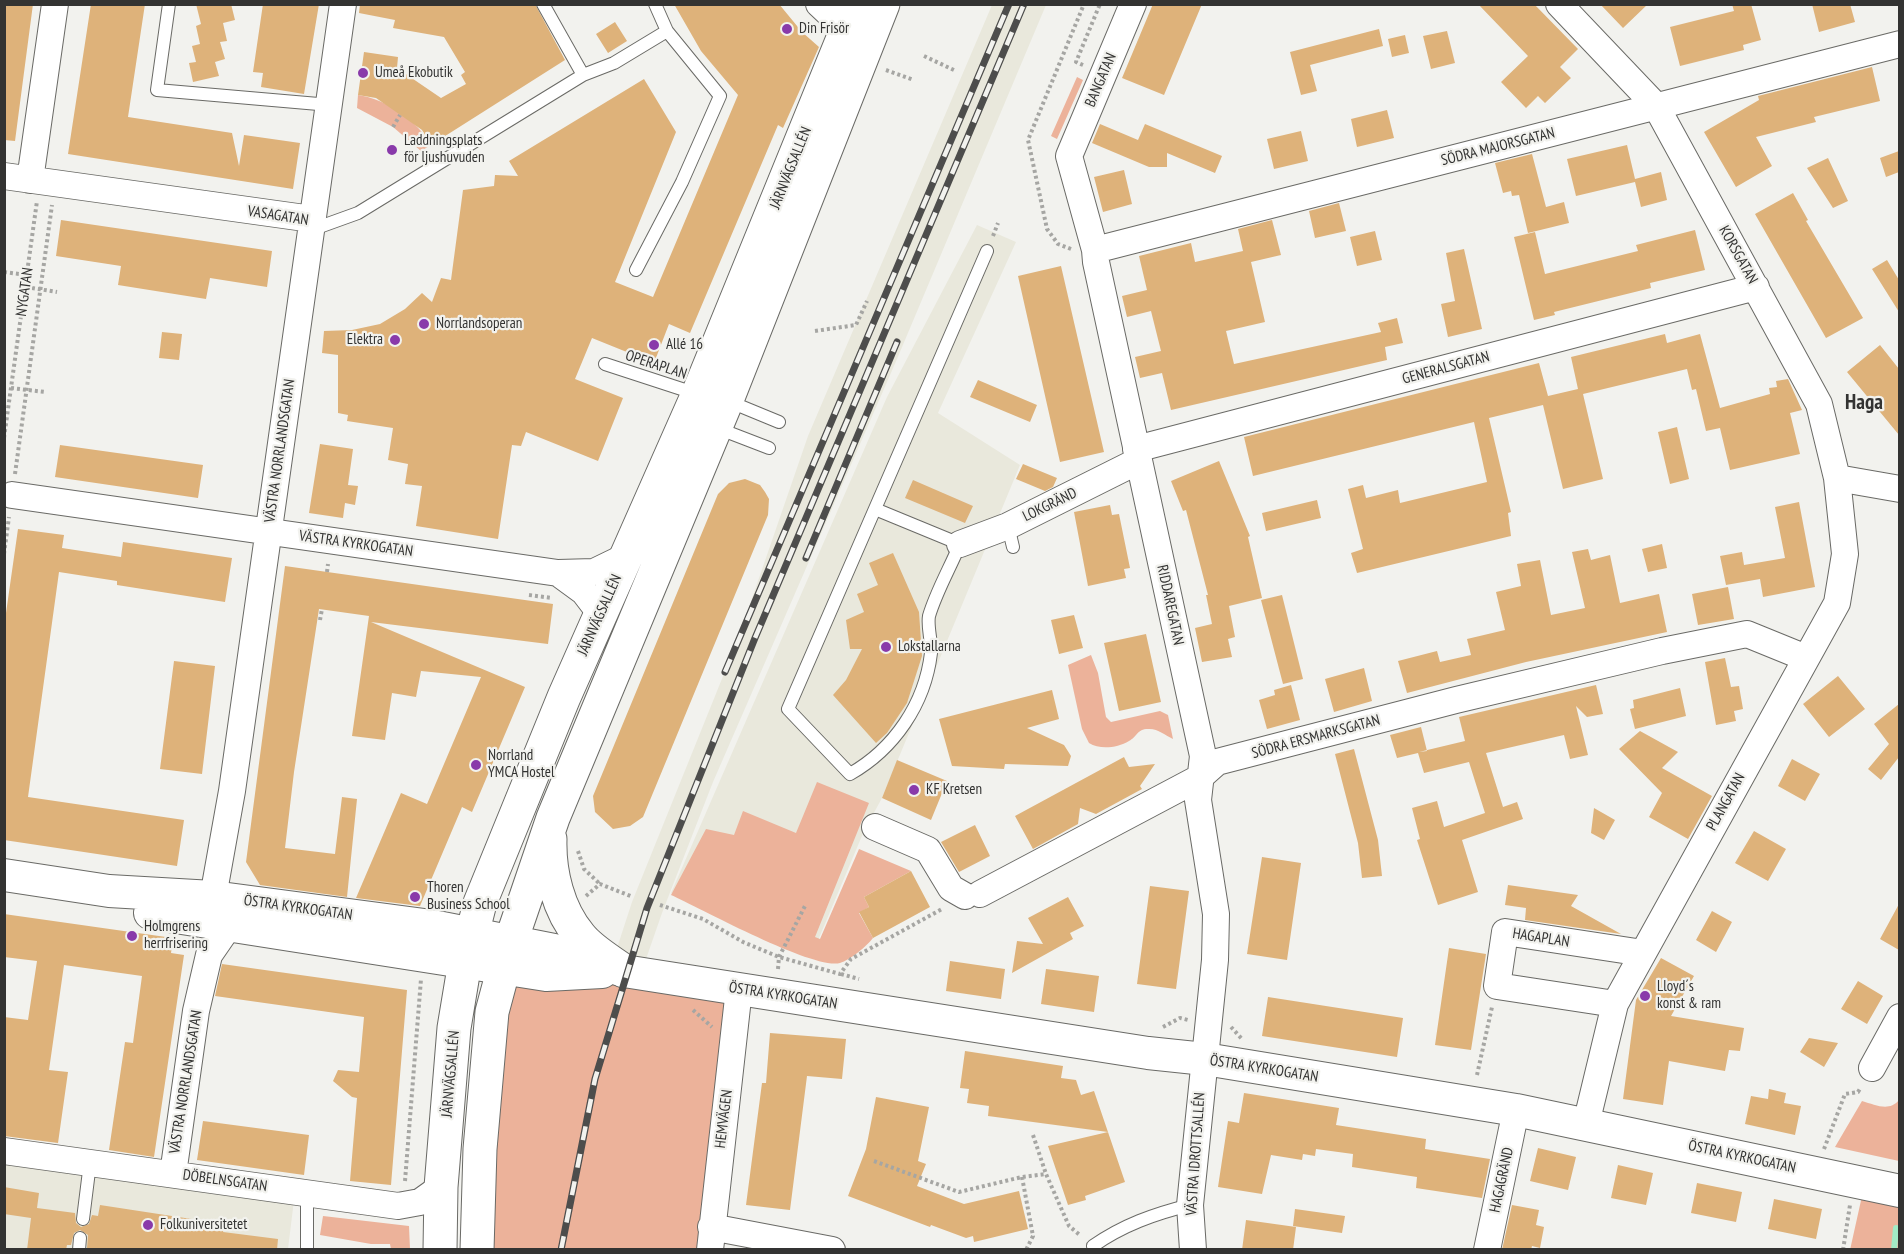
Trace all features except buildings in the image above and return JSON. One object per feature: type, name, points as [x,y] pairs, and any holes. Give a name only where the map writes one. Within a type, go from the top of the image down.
[{"type":"main road","name":"JÄRNVÄGSALLÉN","points":[[477,1250],[483,1107],[492,1012],[507,955],[553,818],[866,16]]},
{"type":"main road","name":"JÄRNVÄGSALLÉN","points":[[440,1250],[441,1187],[454,1028],[480,903],[625,557],[714,407]]},
{"type":"main road","points":[[553,818],[551,871],[563,906],[580,936],[624,971]]},
{"type":"street","points":[[41,181],[55,4]]},
{"type":"street","name":"VÄSTRA NORRLANDSGATAN","points":[[213,897],[232,791],[343,4]]},
{"type":"street","points":[[819,4],[836,19],[866,16]]},
{"type":"street","name":"BANGATAN","points":[[1069,156],[1132,4]]},
{"type":"street","name":"KORSGATAN","points":[[1559,4],[1656,106],[1819,404],[1837,478]]},
{"type":"street","name":"SÖDRA MAJORSGATAN","points":[[1095,250],[1899,44]]},
{"type":"street","name":"RIDDAREGATAN","points":[[1069,156],[1095,250],[1203,756],[1198,800],[1216,914],[1204,1059]]},
{"type":"street","name":"VASAGATAN","points":[[4,176],[312,219]]},
{"type":"street","name":"GENERALSGATAN","points":[[1137,455],[1756,287]]},
{"type":"street","name":"LOKGRÄND","points":[[960,544],[1010,536],[1137,455]]},
{"type":"street","points":[[1837,478],[1899,489]]},
{"type":"street","name":"PLANGATAN","points":[[1586,1124],[1615,1004],[1837,603],[1845,554],[1837,478]]},
{"type":"street","name":"VÄSTRA KYRKOGATAN","points":[[8,495],[558,573],[594,572],[625,557]]},
{"type":"street","name":"VÄSTRA KYRKOGATAN","points":[[558,573],[584,591],[600,613]]},
{"type":"street","name":"SÖDRA ERSMARKSGATAN","points":[[973,895],[1199,778],[1217,762],[1456,700],[1747,634],[1806,658]]},
{"type":"street","points":[[875,827],[928,850],[951,888],[973,895]]},
{"type":"street","name":"ÖSTRA KYRKOGATAN","points":[[4,875],[109,891],[213,897],[507,955],[554,950],[624,971],[1148,1053],[1204,1059],[1516,1110],[1899,1191]]},
{"type":"street","name":"ÖSTRA KYRKOGATAN","points":[[4,893],[229,926],[469,948]]},
{"type":"street","name":"VÄSTRA NORRLANDSGATAN","points":[[173,1174],[196,1011],[209,955],[229,926]]},
{"type":"street","name":"HAGAPLAN","points":[[1497,986],[1505,932],[1643,953]]},
{"type":"street","points":[[1497,986],[1615,1004]]},
{"type":"street","name":"HEMVÄGEN","points":[[711,1238],[740,989]]},
{"type":"street","points":[[1872,1068],[1899,1017]]},
{"type":"street","name":"VÄSTRA IDROTTSALLÉN","points":[[1193,1250],[1190,1204],[1204,1059]]},
{"type":"street","name":"HAGAGRÄND","points":[[1487,1250],[1516,1110]]},
{"type":"street","name":"DÖBELNSGATAN","points":[[4,1152],[408,1206]]},
{"type":"street","points":[[408,1206],[420,1202],[441,1187]]},
{"type":"street","points":[[711,1238],[832,1250]]},
{"type":"lane","points":[[169,4],[157,90],[330,105]]},
{"type":"lane","points":[[543,4],[583,75],[614,63],[667,31]]},
{"type":"lane","points":[[636,270],[682,182],[720,96],[667,31],[655,4]]},
{"type":"lane","name":"VASAGATAN","points":[[312,219],[322,226],[358,213],[583,75]]},
{"type":"lane","points":[[875,508],[960,544],[928,618],[931,653],[926,678],[914,708],[884,750],[850,774],[788,709],[875,508],[987,251]]},
{"type":"lane","name":"OPERAPLAN","points":[[605,364],[714,407]]},
{"type":"lane","points":[[714,407],[779,423]]},
{"type":"lane","points":[[714,407],[769,448]]},
{"type":"lane","points":[[83,1219],[90,1163]]},
{"type":"lane","points":[[307,1192],[307,1250]]},
{"type":"lane","points":[[1093,1248],[1116,1229],[1160,1212],[1190,1204]]},
{"type":"path","points":[[1069,42],[1084,4]]},
{"type":"path","points":[[924,56],[956,71]]},
{"type":"path","points":[[876,66],[914,80]]},
{"type":"path","points":[[393,127],[400,115]]},
{"type":"path","name":"NYGATAN","points":[[4,438],[41,181]]},
{"type":"path","points":[[4,554],[8,495],[28,390],[41,290],[41,181]]},
{"type":"path","points":[[995,230],[998,223]]},
{"type":"path","points":[[4,272],[27,275]]},
{"type":"path","points":[[26,287],[57,292]]},
{"type":"path","points":[[815,331],[856,325],[867,301]]},
{"type":"path","points":[[11,388],[45,392]]},
{"type":"path","points":[[327,572],[328,564]]},
{"type":"path","points":[[320,620],[322,609]]},
{"type":"path","points":[[660,905],[703,919],[743,942],[779,957],[840,974],[851,959],[973,895]]},
{"type":"path","points":[[779,957],[806,904]]},
{"type":"path","points":[[408,1206],[404,1191],[421,974]]},
{"type":"path","points":[[1477,1075],[1497,986]]},
{"type":"path","points":[[690,1007],[712,1027],[713,1037]]},
{"type":"path","points":[[1824,1149],[1845,1094],[1858,1092],[1872,1068]]},
{"type":"path","points":[[1033,1135],[1046,1174],[1069,1226],[1093,1248]]},
{"type":"path","points":[[874,1161],[959,1192],[1022,1177],[1046,1174]]},
{"type":"path","points":[[1022,1177],[1029,1204],[1033,1236],[1026,1250]]},
{"type":"shaded area","points":[[992,5],[1046,5],[897,359],[713,782],[662,913],[545,1250],[602,994],[632,902],[738,639],[808,436]]},
{"type":"shaded area","points":[[1077,77],[1083,80],[1057,139],[1051,136]]},
{"type":"shaded area","points":[[358,95],[379,101],[400,112],[418,127],[431,145],[421,151],[393,127],[357,108]]},
{"type":"shaded area","points":[[977,225],[1016,242],[938,413],[1020,465],[882,798],[864,831],[819,938],[820,961],[671,893],[887,397]]},
{"type":"shaded area","points":[[1091,655],[1098,673],[1106,717],[1111,722],[1160,711],[1168,715],[1173,739],[1158,731],[1148,729],[1142,730],[1129,741],[1114,747],[1098,747],[1089,743],[1082,729],[1068,665]]},
{"type":"shaded area","points":[[817,782],[869,803],[815,937],[820,939],[859,849],[911,871],[864,897],[869,907],[859,913],[873,938],[849,959],[840,963],[826,963],[807,957],[757,937],[671,895],[706,829],[734,835],[743,811],[796,833]]},
{"type":"shaded area","points":[[503,969],[739,989],[707,1248],[477,1250]]},
{"type":"shaded area","points":[[1899,1100],[1899,1161],[1835,1147],[1862,1101],[1887,1107]]},
{"type":"shaded area","name":"Folkuniversitetet","points":[[5,1163],[294,1200],[288,1249],[5,1250]]},
{"type":"shaded area","points":[[1862,1196],[1899,1203],[1899,1249],[1850,1250]]},
{"type":"shaded area","points":[[323,1216],[409,1226],[410,1249],[391,1249],[390,1244],[371,1244],[320,1235]]},
{"type":"waterway","points":[[1894,1250],[1896,1228]]},
{"type":"railway","points":[[725,672],[1009,4]]},
{"type":"railway","points":[[561,1250],[595,1079],[647,908],[755,638],[1024,4]]},
{"type":"railway","points":[[806,558],[897,342]]},
{"type":"place","name":"Din Frisör","points":[[787,29]]},
{"type":"place","name":"Umeå Ekobutik","points":[[363,73]]},
{"type":"place","name":"Laddningsplats för ljushuvuden","points":[[392,150]]},
{"type":"place","name":"Norrlandsoperan","points":[[424,324]]},
{"type":"place","name":"Elektra","points":[[395,340]]},
{"type":"place","name":"Allé 16","points":[[654,345]]},
{"type":"place","name":"Lokstallarna","points":[[886,647]]},
{"type":"place","name":"Norrland YMCA Hostel","points":[[476,765]]},
{"type":"place","name":"KF Kretsen","points":[[914,790]]},
{"type":"place","name":"Thoren Business School","points":[[415,897]]},
{"type":"place","name":"Holmgrens herrfrisering","points":[[132,936]]},
{"type":"place","name":"Lloyd´s konst & ram","points":[[1645,996]]},
{"type":"place","name":"Folkuniversitetet","points":[[148,1225]]},
{"type":"district","name":"Haga","points":[[1864,403]]}]
